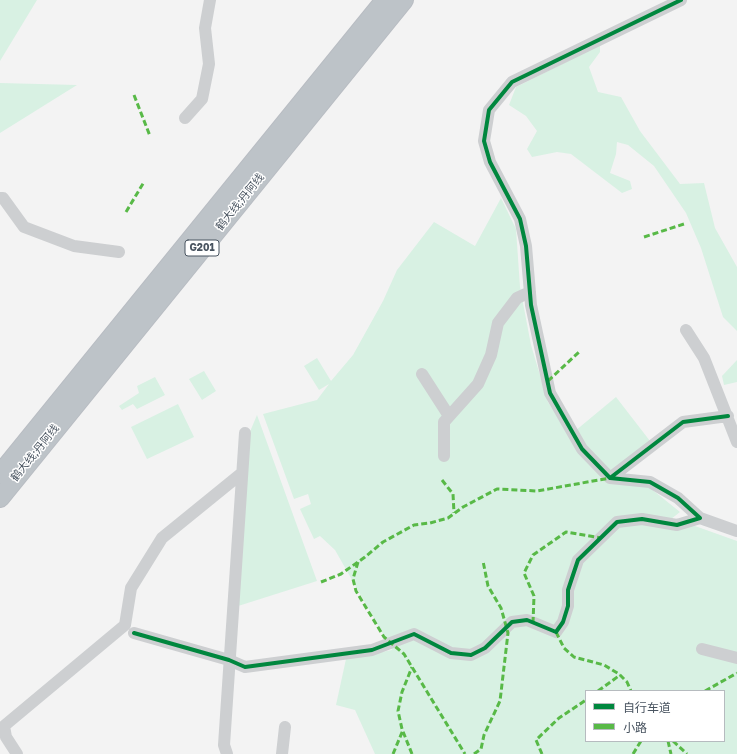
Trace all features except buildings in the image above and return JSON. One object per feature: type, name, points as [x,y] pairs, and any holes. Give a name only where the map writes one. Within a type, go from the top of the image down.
[{"type":"highway","name":"鹤大线;丹阿线","points":[[0,474],[385,0]]},
{"type":"highway","name":"鹤大线;丹阿线","points":[[0,498],[404,0]]},
{"type":"street","points":[[185,118],[202,99],[209,64],[205,28],[210,0]]},
{"type":"street","points":[[681,0],[512,82],[489,110],[484,141],[490,162],[520,219],[526,246],[531,306],[550,393],[582,449],[610,478],[650,482],[678,498],[700,518],[737,531]]},
{"type":"street","points":[[0,198],[3,198],[24,227],[74,246],[119,252]]},
{"type":"street","points":[[444,456],[444,422],[478,384],[491,355],[498,323],[517,298],[530,292]]},
{"type":"street","points":[[686,330],[704,358],[737,442]]},
{"type":"street","points":[[422,374],[449,416]]},
{"type":"street","points":[[610,478],[683,422],[728,416]]},
{"type":"street","points":[[227,754],[224,745],[245,433]]},
{"type":"street","points":[[16,754],[6,737],[4,726],[125,625],[131,588],[162,538],[242,473]]},
{"type":"street","points":[[134,633],[229,660],[245,667],[372,650],[414,634],[451,653],[471,655],[485,648],[512,622],[527,620],[556,632],[563,622],[568,606],[568,590],[578,560],[617,522],[642,520],[677,525],[700,518]]},
{"type":"street","points":[[702,649],[737,658]]},
{"type":"street","points":[[282,754],[285,727]]},
{"type":"green space","points":[[0,0],[37,0],[0,61]]},
{"type":"green space","points":[[600,45],[600,52],[589,67],[598,92],[621,97],[640,131],[680,184],[704,183],[715,228],[737,267],[737,331],[723,317],[701,248],[686,213],[654,166],[628,145],[617,142],[616,154],[610,173],[630,181],[632,189],[622,193],[571,154],[557,152],[532,157],[527,149],[537,131],[526,116],[509,105],[516,87]]},
{"type":"green space","points":[[0,83],[77,85],[0,133]]},
{"type":"green space","points":[[501,198],[516,229],[520,287],[531,345],[548,402],[569,436],[616,397],[650,441],[609,483],[649,487],[680,512],[661,527],[695,526],[737,541],[737,754],[375,754],[355,710],[336,705],[346,659],[392,650],[335,550],[320,536],[314,539],[300,509],[311,504],[308,494],[294,499],[263,414],[317,400],[329,384],[319,390],[304,366],[317,358],[331,381],[353,355],[383,301],[397,270],[434,222],[475,246]]},
{"type":"green space","points":[[737,360],[737,382],[724,385],[722,376]]},
{"type":"green space","points":[[204,371],[216,391],[202,400],[189,379]]},
{"type":"green space","points":[[155,377],[165,395],[137,409],[133,404],[122,410],[119,406],[139,393],[137,386]]},
{"type":"green space","points":[[178,404],[194,437],[147,459],[131,427]]},
{"type":"green space","points":[[257,415],[317,581],[235,607],[249,434]]},
{"type":"marked path","points":[[134,95],[150,136]]},
{"type":"marked path","points":[[126,212],[144,182]]},
{"type":"marked path","points":[[644,237],[684,224]]},
{"type":"marked path","points":[[548,381],[579,352]]},
{"type":"marked path","points":[[321,582],[341,574],[383,542],[414,525],[430,523],[448,518],[463,507],[497,489],[537,491],[610,478]]},
{"type":"marked path","points":[[442,480],[453,494],[454,513]]},
{"type":"marked path","points":[[533,623],[534,596],[524,573],[533,555],[566,532],[601,538]]},
{"type":"marked path","points":[[474,754],[481,749],[484,735],[500,701],[508,633],[501,608],[488,586],[483,561]]},
{"type":"marked path","points":[[358,562],[353,579],[356,591],[384,637],[404,654],[465,754]]},
{"type":"marked path","points":[[556,632],[564,648],[574,657],[604,665],[619,674],[627,682],[631,690]]},
{"type":"marked path","points":[[412,667],[402,692],[398,711],[402,729],[412,754]]},
{"type":"marked path","points":[[707,690],[737,673]]},
{"type":"marked path","points":[[599,690],[620,675]]},
{"type":"marked path","points":[[542,754],[536,740],[559,718],[585,701]]},
{"type":"marked path","points":[[393,754],[403,730]]},
{"type":"marked path","points":[[633,754],[640,742]]},
{"type":"marked path","points":[[668,742],[671,754]]},
{"type":"marked path","points":[[674,742],[687,754]]},
{"type":"cycle path","points":[[610,478],[582,449],[550,393],[531,305],[526,246],[520,219],[490,162],[484,141],[489,110],[512,82],[681,0]]},
{"type":"cycle path","points":[[134,633],[229,660],[245,667],[372,650],[414,634],[451,653],[471,655],[485,648],[512,622],[527,620],[556,632],[563,622],[568,606],[568,590],[578,560],[617,522],[642,519],[677,525],[700,518],[678,498],[650,482],[610,478],[683,422],[728,416]]}]
